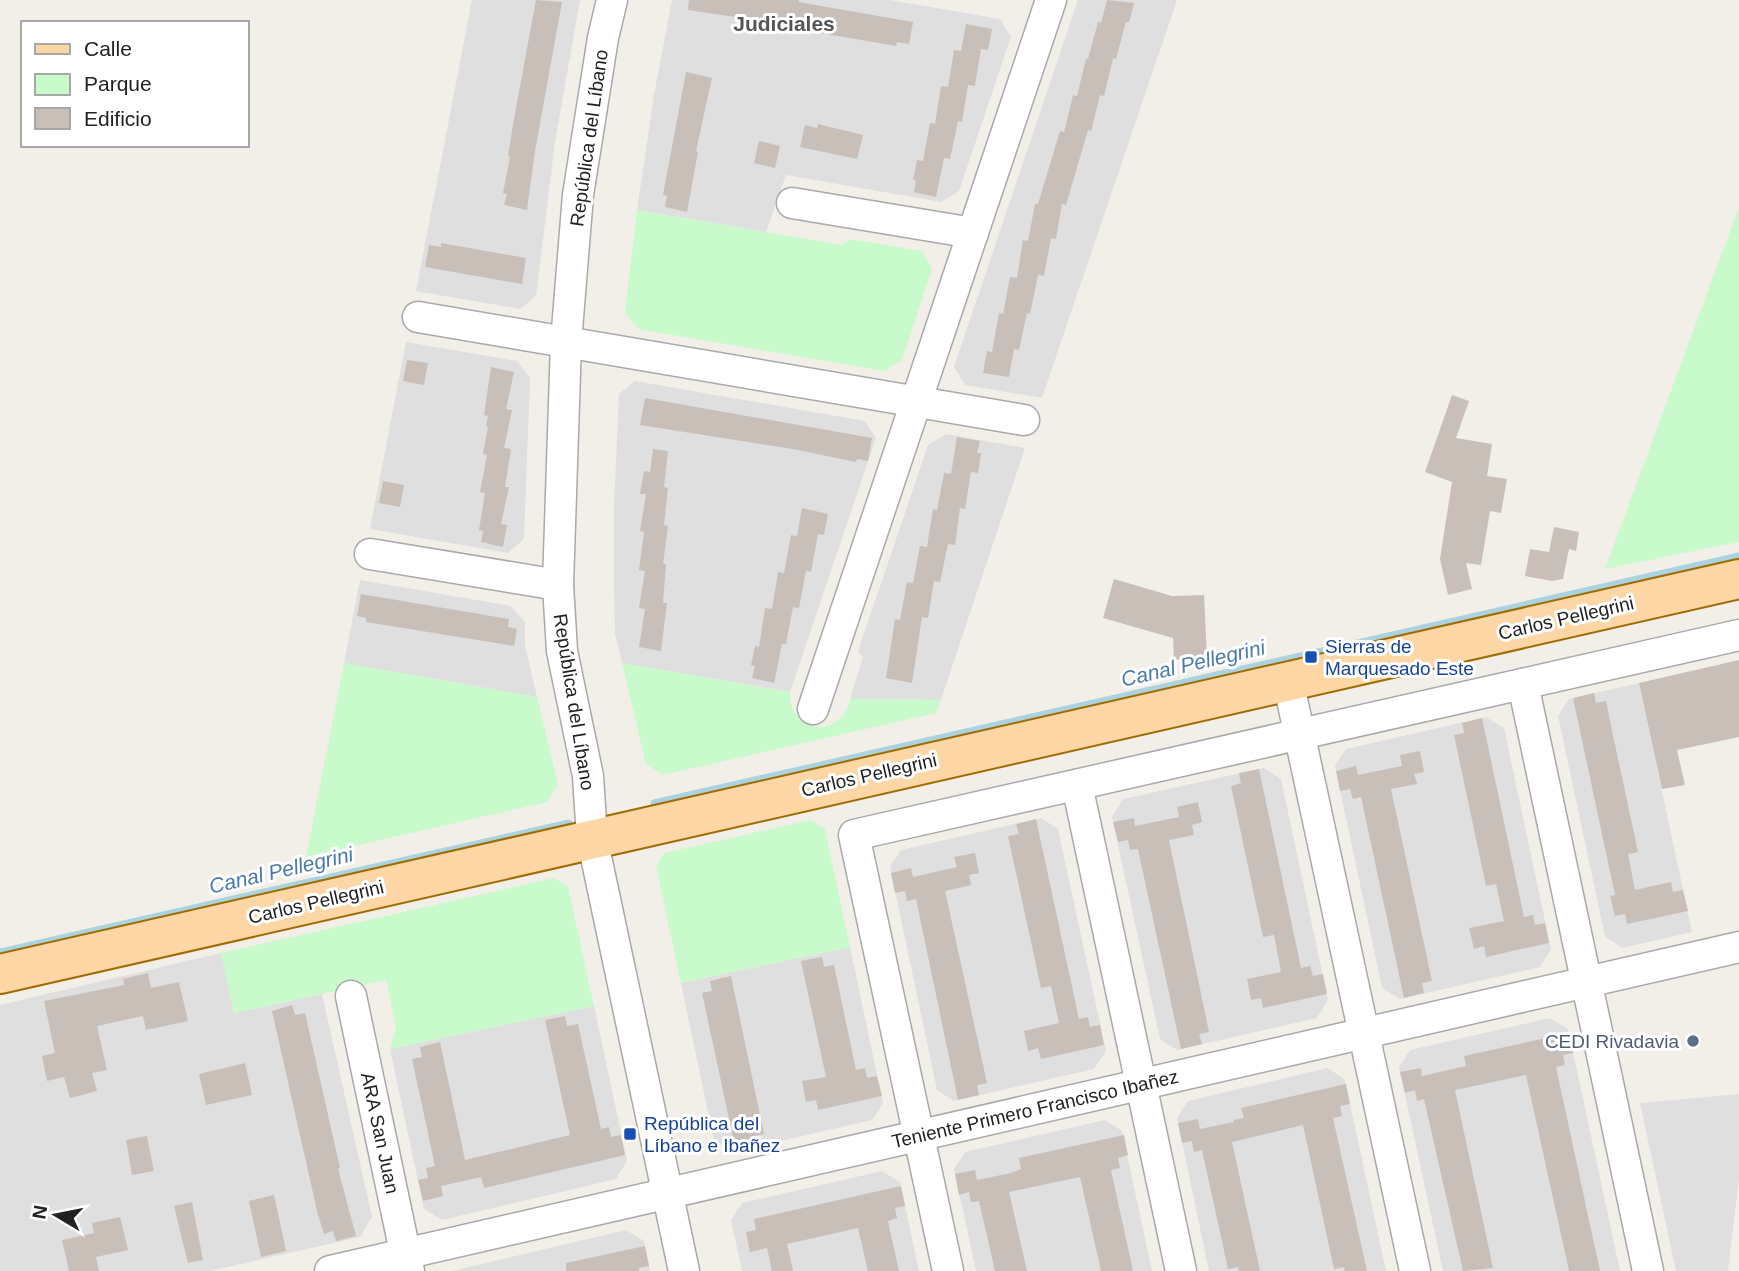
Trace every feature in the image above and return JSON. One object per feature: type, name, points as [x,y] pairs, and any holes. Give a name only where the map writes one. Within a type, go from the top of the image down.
[{"type":"main road","name":"Carlos Pellegrini","points":[[0,974],[1739,579]]},
{"type":"street","name":"República del Líbano","points":[[612,0],[603,38],[578,195],[566,342],[558,585],[562,651],[588,776],[592,838],[684,1271]]},
{"type":"street","points":[[813,709],[1049,0]]},
{"type":"street","points":[[792,203],[973,233]]},
{"type":"street","points":[[418,317],[1024,420]]},
{"type":"street","points":[[370,554],[558,585]]},
{"type":"street","points":[[948,1271],[854,835],[1739,635]]},
{"type":"street","points":[[1288,681],[1415,1271]]},
{"type":"street","points":[[1523,684],[1648,1271]]},
{"type":"street","points":[[1077,785],[1181,1271]]},
{"type":"street","name":"Teniente Primero Francisco Ibañez","points":[[330,1271],[407,1262],[668,1194],[1739,947]]},
{"type":"street","name":"ARA San Juan","points":[[351,996],[407,1262]]},
{"type":"shaded area","points":[[472,0],[580,0],[555,142],[536,296],[520,309],[416,291]]},
{"type":"shaded area","points":[[672,0],[890,0],[1000,19],[1011,37],[959,191],[941,202],[786,175],[766,232],[637,210],[654,95]]},
{"type":"shaded area","points":[[1078,0],[1177,0],[1042,398],[965,385],[954,367]]},
{"type":"shaded area","points":[[406,342],[517,361],[530,378],[524,539],[508,553],[370,529]]},
{"type":"shaded area","points":[[635,381],[865,421],[876,438],[790,692],[622,663],[615,634],[614,582],[619,394]]},
{"type":"shaded area","points":[[946,434],[1025,448],[941,700],[850,699],[863,657],[858,651],[928,445]]},
{"type":"shaded area","points":[[360,580],[511,606],[525,622],[525,645],[537,697],[344,663]]},
{"type":"shaded area","points":[[1639,683],[1692,932],[1622,948],[1605,936],[1558,716],[1569,699]]},
{"type":"shaded area","points":[[1486,717],[1504,728],[1551,949],[1540,967],[1400,999],[1382,988],[1335,766],[1346,749]]},
{"type":"shaded area","points":[[1264,768],[1281,779],[1328,1000],[1317,1018],[1177,1050],[1160,1039],[1112,817],[1123,799]]},
{"type":"shaded area","points":[[1041,818],[1058,829],[1106,1051],[1094,1069],[954,1101],[937,1090],[890,867],[901,850]]},
{"type":"shaded area","points":[[850,947],[883,1103],[872,1120],[732,1152],[714,1141],[681,983]]},
{"type":"shaded area","points":[[221,953],[234,1013],[322,994],[372,1217],[360,1237],[210,1271],[0,1271],[0,1005]]},
{"type":"shaded area","points":[[594,1006],[627,1161],[616,1179],[442,1220],[424,1209],[390,1049]]},
{"type":"shaded area","points":[[1550,1018],[1568,1029],[1620,1271],[1443,1271],[1399,1067],[1410,1050]]},
{"type":"shaded area","points":[[1328,1068],[1345,1080],[1386,1271],[1209,1271],[1177,1118],[1188,1101]]},
{"type":"shaded area","points":[[1739,1094],[1739,1179],[1728,1271],[1676,1271],[1640,1103]]},
{"type":"shaded area","points":[[1105,1120],[1122,1131],[1152,1271],[976,1271],[954,1169],[965,1152]]},
{"type":"shaded area","points":[[882,1171],[900,1182],[919,1271],[742,1271],[731,1220],[742,1203]]},
{"type":"shaded area","points":[[626,1230],[644,1241],[650,1271],[452,1271]]},
{"type":"green space","points":[[1739,207],[1739,542],[1605,569]]},
{"type":"green space","points":[[637,210],[842,245],[850,239],[922,251],[932,269],[902,360],[884,371],[638,329],[625,313]]},
{"type":"green space","points":[[344,663],[537,697],[558,784],[547,802],[306,857]]},
{"type":"green space","points":[[622,663],[790,692],[792,706],[798,717],[817,727],[837,721],[845,712],[850,699],[941,700],[936,713],[663,775],[646,764]]},
{"type":"green space","points":[[811,820],[825,829],[850,947],[681,983],[656,867],[664,853]]},
{"type":"green space","points":[[554,878],[568,887],[594,1006],[390,1049],[396,1028],[386,980],[234,1013],[221,953]]},
{"type":"building","points":[[536,0],[562,2],[527,210],[504,205],[507,194],[503,193]]},
{"type":"building","points":[[689,0],[799,0],[913,22],[909,44],[897,42],[896,46],[803,30],[803,27],[688,10]]},
{"type":"building","points":[[1107,0],[1134,3],[1129,22],[1126,22],[1116,59],[1113,58],[1104,96],[1100,95],[1066,205],[1062,204],[1056,239],[1051,238],[1044,276],[1038,275],[1030,314],[1027,313],[1019,350],[1014,349],[1009,377],[983,373],[987,351],[992,352],[999,313],[1003,314],[1010,277],[1017,278],[1023,240],[1028,241],[1035,204],[1038,204],[1060,131],[1064,132],[1073,95],[1077,96],[1086,59]]},
{"type":"building","points":[[966,24],[992,29],[988,50],[981,49],[975,86],[968,85],[962,122],[958,121],[950,159],[944,158],[936,197],[914,192],[916,180],[913,180],[917,160],[923,161],[930,123],[935,124],[941,86],[948,87],[954,50],[961,51]]},
{"type":"building","points":[[686,72],[712,78],[696,151],[698,152],[687,212],[665,207],[667,196],[663,195]]},
{"type":"building","points":[[818,124],[863,135],[857,159],[800,147],[805,125],[817,128]]},
{"type":"building","points":[[759,141],[780,146],[775,168],[754,163]]},
{"type":"building","points":[[441,243],[526,258],[522,284],[425,267],[429,245],[441,247]]},
{"type":"building","points":[[407,360],[428,363],[424,385],[403,381]]},
{"type":"building","points":[[491,367],[514,372],[506,409],[512,410],[504,448],[511,449],[505,487],[509,487],[501,524],[507,525],[503,547],[481,542],[483,531],[479,530],[485,493],[480,492],[487,455],[483,454],[488,416],[484,415]]},
{"type":"building","points":[[1452,395],[1469,401],[1456,438],[1492,444],[1487,476],[1507,479],[1501,513],[1490,511],[1481,565],[1466,563],[1472,589],[1448,595],[1440,559],[1452,482],[1425,472]]},
{"type":"building","points":[[645,398],[872,438],[868,461],[857,459],[856,462],[793,449],[640,425]]},
{"type":"building","points":[[957,437],[980,441],[977,453],[981,453],[978,473],[971,472],[965,509],[960,508],[955,545],[948,544],[940,582],[934,581],[928,618],[922,617],[912,683],[886,678],[895,619],[900,620],[907,582],[913,583],[920,546],[927,547],[933,509],[937,510],[944,473],[951,474]]},
{"type":"building","points":[[653,449],[668,451],[664,525],[668,526],[663,564],[666,564],[663,603],[667,603],[661,651],[639,647],[645,609],[639,608],[645,571],[639,570],[644,532],[640,531],[646,494],[640,494],[644,471],[650,472]]},
{"type":"building","points":[[383,481],[404,485],[400,507],[379,503]]},
{"type":"building","points":[[802,508],[828,514],[824,535],[818,534],[811,572],[806,571],[799,608],[793,607],[786,644],[782,644],[774,683],[752,678],[755,666],[751,665],[755,646],[759,647],[765,608],[772,609],[778,572],[784,573],[791,535],[797,536]]},
{"type":"building","points":[[1554,527],[1579,532],[1576,551],[1569,549],[1563,579],[1552,581],[1525,576],[1530,549],[1549,552]]},
{"type":"building","points":[[1114,579],[1172,596],[1204,595],[1207,658],[1174,660],[1173,638],[1103,618]]},
{"type":"building","points":[[361,594],[509,619],[508,627],[517,629],[514,646],[366,622],[366,618],[357,616]]},
{"type":"building","points":[[1739,660],[1739,737],[1677,750],[1685,785],[1662,789],[1639,683]]},
{"type":"building","points":[[1594,693],[1596,703],[1606,701],[1638,852],[1628,854],[1635,890],[1671,882],[1673,892],[1683,890],[1688,911],[1627,924],[1625,914],[1615,916],[1610,896],[1615,895],[1573,698]]},
{"type":"building","points":[[1482,718],[1524,917],[1533,915],[1535,925],[1545,923],[1549,943],[1486,957],[1484,946],[1474,949],[1469,928],[1504,921],[1496,884],[1486,886],[1454,735],[1464,733],[1462,723]]},
{"type":"building","points":[[1420,751],[1424,772],[1414,774],[1417,784],[1391,789],[1432,981],[1422,983],[1424,993],[1404,998],[1361,797],[1353,799],[1350,789],[1340,791],[1336,771],[1356,766],[1358,775],[1402,766],[1400,755]]},
{"type":"building","points":[[1259,769],[1301,968],[1310,966],[1313,976],[1323,974],[1327,994],[1263,1008],[1261,998],[1251,1000],[1247,979],[1281,972],[1274,935],[1263,937],[1231,786],[1241,783],[1239,773]]},
{"type":"building","points":[[1198,802],[1202,822],[1192,825],[1194,835],[1169,840],[1209,1032],[1199,1034],[1202,1044],[1181,1049],[1138,849],[1130,850],[1128,840],[1118,842],[1113,822],[1134,818],[1135,826],[1179,817],[1177,807]]},
{"type":"building","points":[[1036,819],[1079,1019],[1088,1017],[1090,1027],[1100,1025],[1104,1045],[1041,1059],[1038,1048],[1028,1051],[1024,1031],[1059,1023],[1051,986],[1041,988],[1008,836],[1019,834],[1016,824]]},
{"type":"building","points":[[975,853],[979,873],[969,875],[971,885],[945,891],[987,1083],[977,1085],[979,1095],[958,1100],[916,899],[907,901],[905,891],[895,893],[891,873],[911,868],[913,877],[957,867],[954,857]]},
{"type":"building","points":[[822,957],[824,967],[834,965],[856,1070],[865,1068],[867,1078],[877,1076],[882,1096],[818,1110],[816,1100],[806,1102],[802,1081],[826,1077],[801,961]]},
{"type":"building","points":[[148,973],[151,988],[179,982],[188,1021],[146,1030],[143,1016],[97,1026],[107,1070],[92,1073],[97,1091],[70,1098],[64,1077],[47,1081],[42,1056],[55,1053],[44,1001],[124,985],[123,979]]},
{"type":"building","points":[[731,976],[764,1134],[754,1136],[756,1147],[736,1151],[702,993],[712,991],[710,981]]},
{"type":"building","points":[[292,1005],[295,1015],[305,1013],[340,1168],[338,1169],[356,1236],[336,1241],[333,1231],[324,1234],[318,1215],[272,1011]]},
{"type":"building","points":[[565,1016],[567,1026],[578,1024],[601,1129],[609,1127],[611,1137],[621,1135],[625,1155],[484,1188],[481,1177],[441,1186],[443,1196],[423,1201],[418,1180],[428,1178],[426,1168],[435,1166],[412,1059],[422,1057],[420,1047],[440,1042],[465,1160],[570,1135],[545,1020]]},
{"type":"building","points":[[1569,1033],[1573,1053],[1563,1055],[1565,1065],[1556,1067],[1600,1271],[1569,1271],[1526,1075],[1455,1090],[1493,1268],[1463,1271],[1424,1099],[1417,1101],[1415,1090],[1405,1093],[1400,1072],[1421,1068],[1422,1076],[1466,1066],[1464,1056]]},
{"type":"building","points":[[245,1063],[252,1095],[206,1105],[199,1074]]},
{"type":"building","points":[[1346,1084],[1350,1104],[1340,1106],[1342,1116],[1333,1118],[1367,1271],[1345,1271],[1344,1267],[1334,1269],[1303,1125],[1232,1142],[1260,1271],[1239,1271],[1238,1267],[1228,1269],[1202,1150],[1194,1152],[1192,1141],[1182,1143],[1178,1123],[1198,1119],[1200,1129],[1234,1122],[1233,1120],[1244,1118],[1241,1108]]},
{"type":"building","points":[[1124,1135],[1128,1155],[1118,1158],[1120,1168],[1111,1170],[1133,1271],[1101,1271],[1080,1177],[1009,1192],[1027,1271],[995,1271],[979,1201],[971,1202],[969,1192],[959,1195],[955,1174],[975,1170],[977,1180],[1011,1173],[1021,1169],[1019,1158]]},
{"type":"building","points":[[147,1136],[154,1171],[132,1175],[126,1140]]},
{"type":"building","points":[[901,1186],[905,1206],[895,1208],[897,1218],[888,1221],[899,1271],[868,1271],[858,1228],[787,1244],[793,1271],[772,1271],[767,1248],[750,1252],[746,1232],[756,1230],[754,1219]]},
{"type":"building","points":[[274,1195],[286,1251],[261,1257],[249,1201]]},
{"type":"building","points":[[192,1202],[203,1260],[188,1263],[174,1206]]},
{"type":"building","points":[[120,1217],[128,1250],[96,1257],[99,1271],[69,1271],[62,1240],[94,1233],[92,1223]]},
{"type":"building","points":[[645,1246],[649,1266],[639,1268],[639,1271],[566,1271],[566,1263]]},
{"type":"waterway","name":"Canal Pellegrini","points":[[654,803],[1739,556]]},
{"type":"waterway","name":"Canal Pellegrini","points":[[0,952],[569,823]]},
{"type":"place","name":"Sierras de Marquesado Este","points":[[1311,657]]},
{"type":"place","name":"CEDI Rivadavia","points":[[1693,1041]]},
{"type":"place","name":"República del Líbano e Ibañez","points":[[630,1134]]},
{"type":"district","name":"Judiciales","points":[[784,23]]}]
